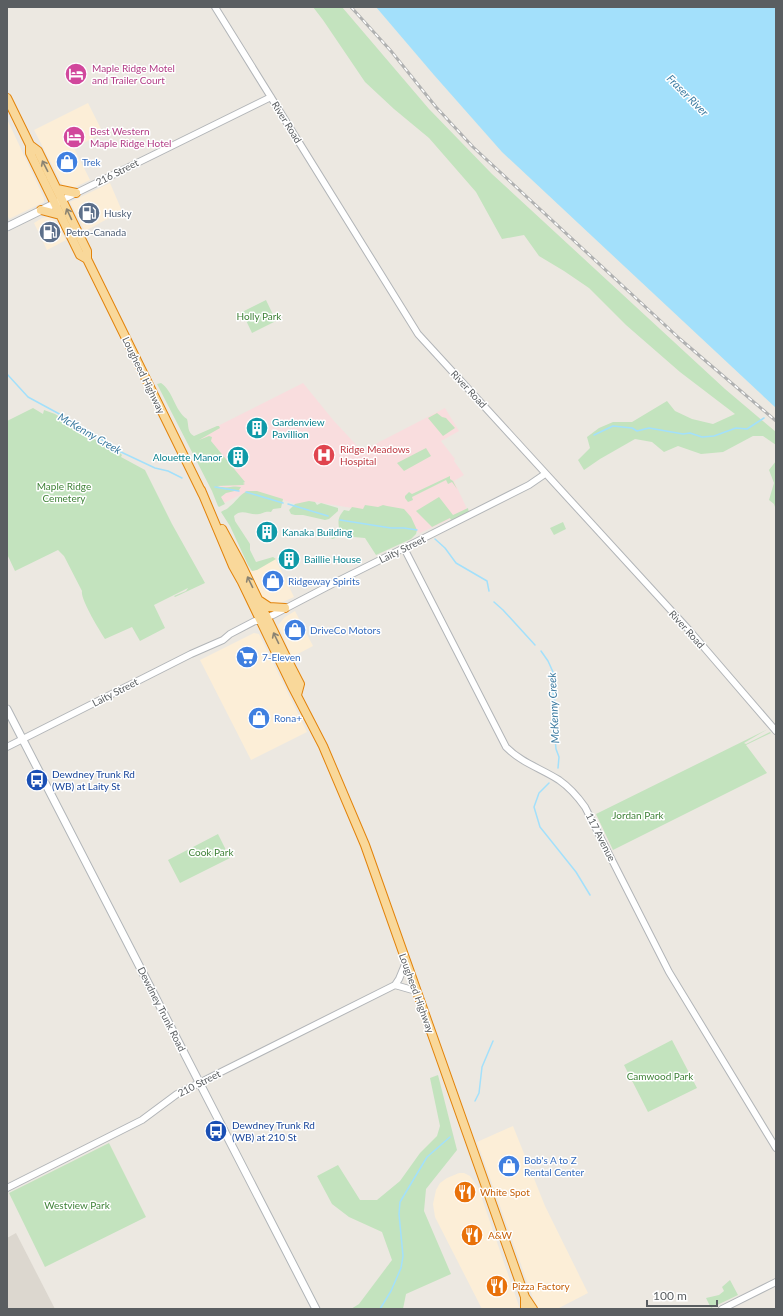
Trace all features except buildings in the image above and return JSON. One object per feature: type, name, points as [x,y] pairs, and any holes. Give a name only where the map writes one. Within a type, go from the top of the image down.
[{"type":"highway","name":"Lougheed Highway","points":[[7,98],[30,145],[30,152],[54,204],[80,255],[87,259]]},
{"type":"highway","name":"Lougheed Highway","points":[[30,145],[38,151],[87,251],[87,259],[201,490],[259,600],[262,620]]},
{"type":"highway","points":[[57,189],[76,193]]},
{"type":"highway","points":[[41,210],[60,215]]},
{"type":"highway","name":"Lougheed Highway","points":[[201,490],[233,566],[262,620],[300,684],[297,696],[323,746],[367,852],[525,1296],[533,1309]]},
{"type":"highway","points":[[259,600],[269,607],[285,608]]},
{"type":"highway","name":"Lougheed Highway","points":[[524,1309],[525,1296]]},
{"type":"main road","name":"216 Street","points":[[7,228],[62,200]]},
{"type":"main road","name":"Dewdney Trunk Road","points":[[7,709],[316,1309]]},
{"type":"street","name":"River Road","points":[[215,7],[418,334],[689,630],[776,731]]},
{"type":"street","name":"216 Street","points":[[62,200],[271,97]]},
{"type":"street","name":"Laity Street","points":[[7,747],[191,654],[231,638],[285,608],[529,485],[545,474]]},
{"type":"street","name":"117 Avenue","points":[[404,548],[506,747],[522,761],[559,780],[585,807],[668,972],[776,1148]]},
{"type":"street","points":[[406,962],[400,979],[395,985],[416,991]]},
{"type":"street","name":"210 Street","points":[[7,1188],[142,1120],[173,1096],[395,985]]},
{"type":"street","points":[[722,1309],[776,1282]]},
{"type":"shaded area","points":[[88,103],[103,133],[74,148],[90,180],[71,189],[63,186],[34,130]]},
{"type":"shaded area","points":[[7,119],[44,198],[44,202],[9,219],[7,214]]},
{"type":"shaded area","points":[[110,183],[122,211],[85,231],[70,202]]},
{"type":"shaded area","name":"Petro-Canada","points":[[48,217],[55,220],[66,240],[47,250],[34,223],[42,218]]},
{"type":"shaded area","name":"Ridge Meadows Hospital","points":[[303,383],[334,421],[362,451],[445,408],[459,431],[441,441],[455,459],[454,461],[464,475],[454,481],[468,511],[420,533],[382,513],[316,502],[299,505],[271,496],[242,494],[220,505],[188,441]]},
{"type":"shaded area","points":[[275,558],[294,597],[273,605],[263,599],[250,571]]},
{"type":"shaded area","points":[[295,611],[313,646],[292,657],[278,625],[285,617]]},
{"type":"shaded area","points":[[254,633],[259,634],[307,732],[251,760],[200,660]]},
{"type":"shaded area","points":[[513,1126],[545,1206],[588,1293],[557,1309],[537,1309],[477,1142]]},
{"type":"shaded area","points":[[459,1173],[464,1173],[470,1176],[478,1187],[520,1309],[482,1309],[435,1217],[433,1204],[436,1190],[440,1183]]},
{"type":"shaded area","points":[[16,1233],[55,1309],[7,1309],[7,1238]]},
{"type":"green space","points":[[313,7],[342,7],[429,109],[492,174],[725,389],[776,432],[776,445],[763,436],[753,436],[723,452],[701,454],[678,446],[664,452],[652,442],[635,439],[584,470],[578,460],[590,448],[587,437],[599,428],[613,422],[632,422],[667,401],[675,411],[692,419],[713,424],[735,414],[680,372],[626,325],[589,288],[539,256],[524,235],[502,239],[476,192],[429,138],[394,109],[365,82]]},
{"type":"green space","name":"Holly Park","points":[[266,300],[276,321],[252,333],[242,312]]},
{"type":"green space","points":[[161,383],[169,391],[179,411],[187,419],[189,431],[194,436],[217,426],[220,428],[199,440],[209,436],[212,437],[211,441],[245,482],[243,483],[245,484],[217,486],[241,487],[239,490],[226,493],[221,497],[225,504],[219,507],[157,384]]},
{"type":"green space","name":"Maple Ridge Cemetery","points":[[33,408],[43,414],[44,410],[55,414],[99,442],[120,453],[122,455],[121,457],[145,470],[172,524],[205,583],[175,597],[174,596],[186,591],[188,588],[154,605],[165,628],[140,641],[132,627],[105,639],[87,608],[82,591],[64,556],[58,550],[15,571],[7,554],[7,421]]},
{"type":"green space","points":[[437,413],[446,418],[455,428],[443,436],[428,418]]},
{"type":"green space","points":[[426,448],[431,456],[404,471],[397,463]]},
{"type":"green space","points":[[776,461],[776,510],[774,504],[769,500],[774,483],[769,470]]},
{"type":"green space","points":[[450,476],[450,479],[453,481],[457,489],[452,482],[448,484],[446,480],[412,497],[413,500],[408,502],[405,498],[409,492],[412,494]]},
{"type":"green space","points":[[247,491],[257,491],[283,499],[281,508],[273,509],[271,512],[256,514],[243,512],[234,516],[235,521],[250,544],[250,550],[256,562],[273,557],[276,559],[257,570],[252,571],[230,526],[221,512],[228,508]]},
{"type":"green space","points":[[439,497],[453,515],[468,508],[469,513],[456,519],[451,520],[450,518],[432,527],[416,511]]},
{"type":"green space","points":[[309,501],[315,502],[317,505],[321,503],[338,508],[338,511],[329,519],[325,520],[291,514],[289,510],[295,504]]},
{"type":"green space","points":[[365,505],[378,507],[383,505],[404,509],[411,517],[417,530],[416,534],[411,539],[376,555],[365,538],[342,536],[331,538],[332,536],[339,535],[339,520],[344,510],[349,511],[352,507],[363,509]]},
{"type":"green space","points":[[563,522],[566,529],[554,535],[550,528]]},
{"type":"green space","name":"Jordan Park","points":[[768,729],[744,743],[746,744],[770,732],[771,733],[746,745],[767,773],[613,850],[596,814]]},
{"type":"green space","name":"Cook Park","points":[[218,834],[230,858],[180,883],[168,860]]},
{"type":"green space","name":"Camwood Park","points":[[672,1040],[697,1088],[648,1112],[624,1065]]},
{"type":"green space","points":[[438,1075],[457,1150],[426,1189],[424,1211],[451,1274],[406,1294],[403,1309],[351,1309],[359,1304],[392,1260],[382,1232],[349,1217],[332,1204],[317,1176],[338,1165],[360,1200],[377,1200],[400,1181],[420,1153],[437,1136],[440,1126],[430,1078]]},
{"type":"green space","name":"Westview Park","points":[[109,1143],[146,1217],[45,1267],[9,1193]]},
{"type":"green space","points":[[730,1280],[738,1295],[711,1308],[706,1298],[719,1295],[724,1291],[722,1287]]},
{"type":"water","name":"Fraser River","points":[[376,7],[776,7],[776,408],[502,152]]},
{"type":"waterway","name":"McKenny Creek","points":[[7,374],[28,397],[76,423],[121,452],[155,468],[168,471],[182,478]]},
{"type":"waterway","points":[[594,435],[613,426],[632,428],[637,431],[649,428],[683,434],[690,433],[702,437],[714,436],[736,428],[747,429],[764,418]]},
{"type":"waterway","name":"McKenny Creek","points":[[215,487],[239,491]]},
{"type":"waterway","name":"McKenny Creek","points":[[246,492],[283,503]]},
{"type":"waterway","name":"McKenny Creek","points":[[288,504],[328,516]]},
{"type":"waterway","name":"McKenny Creek","points":[[340,520],[391,528],[417,530]]},
{"type":"waterway","name":"McKenny Creek","points":[[435,539],[445,548],[456,563],[487,581],[489,591]]},
{"type":"waterway","name":"McKenny Creek","points":[[494,602],[535,645]]},
{"type":"waterway","name":"McKenny Creek","points":[[541,651],[553,672],[551,683],[555,703],[554,726],[556,749],[559,757],[558,768]]},
{"type":"waterway","name":"McKenny Creek","points":[[549,783],[539,793],[534,807],[540,827],[576,872],[590,895]]},
{"type":"waterway","name":"McKenny Creek","points":[[475,1101],[479,1093],[482,1067],[493,1041]]},
{"type":"waterway","name":"McKenny Creek","points":[[380,1309],[391,1291],[401,1268],[403,1256],[399,1214],[400,1202],[427,1157],[450,1137]]},
{"type":"railway","points":[[351,7],[391,51],[436,107],[473,147],[680,339],[776,421]]},
{"type":"place","name":"Maple Ridge Motel and Trailer Court","points":[[76,74]]},
{"type":"place","name":"Best Western Maple Ridge Hotel","points":[[74,137]]},
{"type":"place","name":"Trek","points":[[67,162]]},
{"type":"place","name":"Husky","points":[[89,213]]},
{"type":"place","name":"Petro-Canada","points":[[50,232]]},
{"type":"place","name":"Gardenview Pavillion","points":[[257,428]]},
{"type":"place","name":"Ridge Meadows Hospital","points":[[324,455]]},
{"type":"place","name":"Alouette Manor","points":[[238,457]]},
{"type":"place","name":"Kanaka Building","points":[[267,532]]},
{"type":"place","name":"Baillie House","points":[[289,559]]},
{"type":"place","name":"Ridgeway Spirits","points":[[273,581]]},
{"type":"place","name":"DriveCo Motors","points":[[295,630]]},
{"type":"place","name":"7-Eleven","points":[[247,657]]},
{"type":"place","name":"Rona+","points":[[259,718]]},
{"type":"place","name":"Dewdney Trunk Rd (WB) at Laity St","points":[[37,780]]},
{"type":"place","name":"Dewdney Trunk Rd (WB) at 210 St","points":[[216,1131]]},
{"type":"place","name":"Bob's A to Z Rental Center","points":[[509,1166]]},
{"type":"place","name":"White Spot","points":[[465,1192]]},
{"type":"place","name":"A&W","points":[[472,1235]]},
{"type":"place","name":"Pizza Factory","points":[[497,1286]]}]
